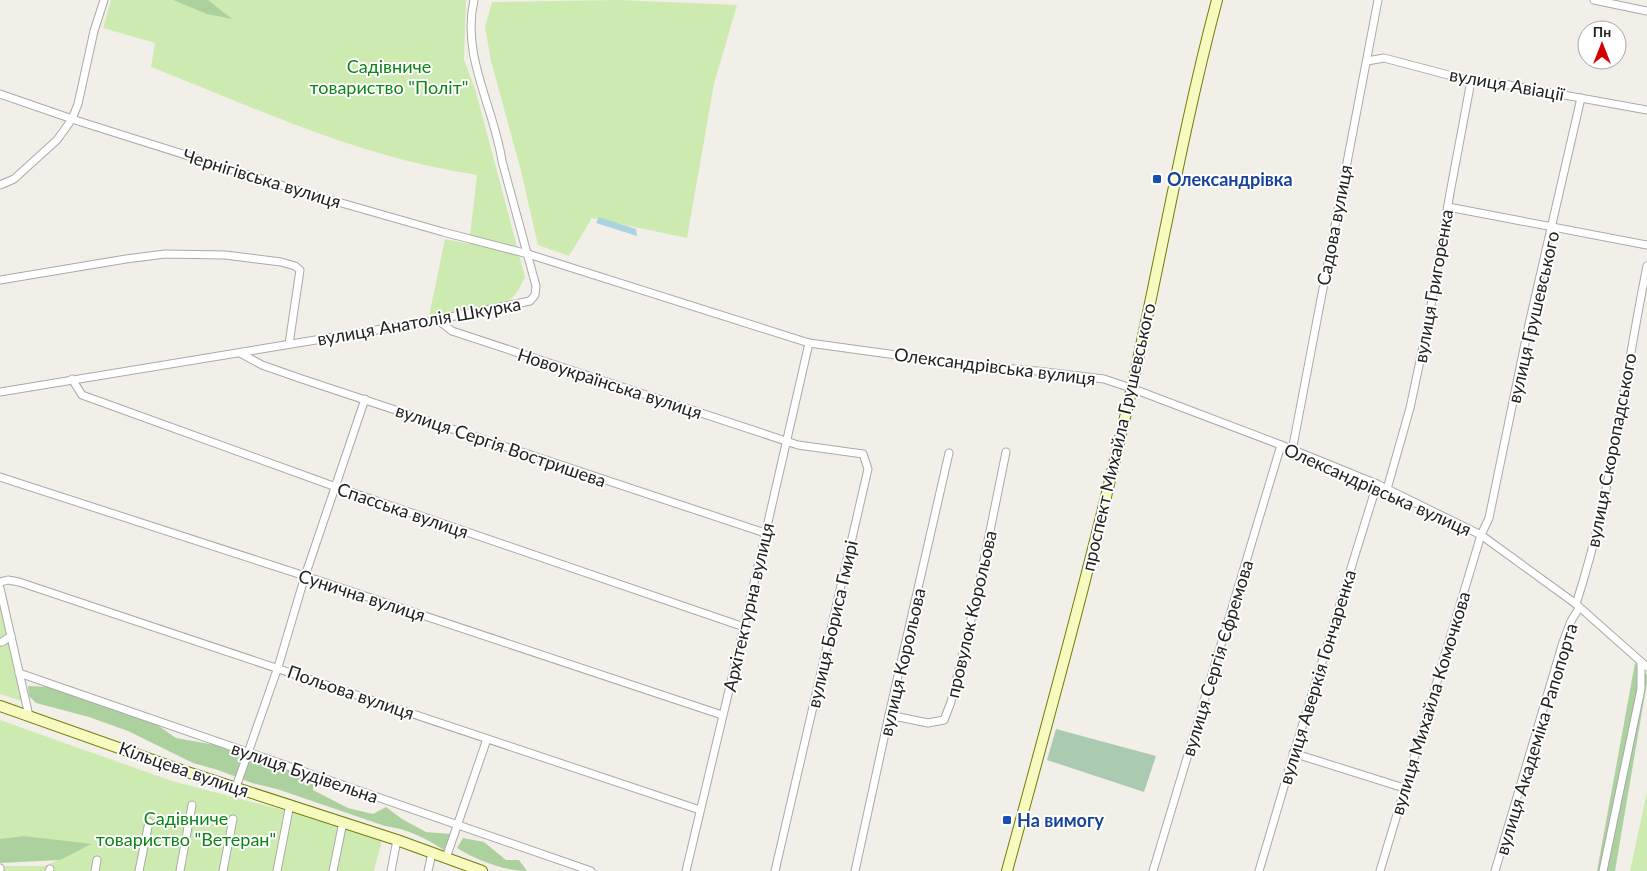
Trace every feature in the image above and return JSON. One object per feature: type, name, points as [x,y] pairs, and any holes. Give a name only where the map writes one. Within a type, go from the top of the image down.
[{"type":"street","points":[[0,185],[14,179],[57,140],[72,118],[78,104],[94,31],[104,0]]},
{"type":"street","name":"вулиця Анатолія Шкурка","points":[[0,392],[437,319],[530,301],[535,294],[536,286],[502,161],[499,142],[477,73],[471,31],[471,12],[474,0]]},
{"type":"street","name":"проспект Михайла Грушевського","points":[[1007,871],[1099,530],[1217,0]]},
{"type":"street","name":"Садова вулиця","points":[[1292,450],[1378,0]]},
{"type":"street","points":[[1594,0],[1647,11]]},
{"type":"street","name":"вулиця Авіації","points":[[1367,61],[1384,58],[1470,81],[1498,84],[1647,110]]},
{"type":"street","name":"вулиця Григоренка","points":[[1387,489],[1410,408],[1428,323],[1470,81]]},
{"type":"street","name":"Чернігівська вулиця","points":[[0,94],[303,192],[528,254]]},
{"type":"street","name":"вулиця Грушевського","points":[[1481,535],[1489,518],[1529,324],[1553,227],[1581,98]]},
{"type":"street","points":[[1448,207],[1647,245]]},
{"type":"street","name":"Олександрівська вулиця","points":[[528,254],[809,343],[969,365],[1104,379],[1131,388],[1377,484],[1481,535],[1578,606],[1644,664]]},
{"type":"street","points":[[0,280],[150,255],[225,255],[281,262],[295,266],[300,270],[289,344]]},
{"type":"street","name":"вулиця Скоропадського","points":[[1578,606],[1610,471],[1647,266]]},
{"type":"street","name":"Новоукраїнська вулиця","points":[[437,319],[452,332],[786,441]]},
{"type":"street","name":"Архітектурна вулиця","points":[[686,871],[809,343]]},
{"type":"street","name":"вулиця Сергія Востришева","points":[[239,352],[262,365],[765,533]]},
{"type":"street","name":"Спасська вулиця","points":[[72,379],[82,395],[336,487],[744,627]]},
{"type":"street","points":[[236,787],[278,667],[305,576],[365,399]]},
{"type":"street","name":"вулиця Бориса Гмирі","points":[[775,871],[868,469],[863,454],[798,445],[786,441]]},
{"type":"street","name":"вулиця Сергія Єфремова","points":[[1154,871],[1281,445]]},
{"type":"street","name":"провулок Корольова","points":[[889,715],[928,723],[944,720],[951,702],[978,590],[1006,452]]},
{"type":"street","name":"вулиця Корольова","points":[[855,871],[950,453]]},
{"type":"street","name":"Сунична вулиця","points":[[0,477],[722,715]]},
{"type":"street","name":"вулиця Аверкія Гончаренка","points":[[1260,871],[1294,753],[1377,484]]},
{"type":"street","name":"вулиця Михайла Комочкова","points":[[1380,871],[1481,535]]},
{"type":"street","name":"Польова вулиця","points":[[0,582],[8,580],[20,582],[700,810]]},
{"type":"street","points":[[0,588],[29,716]]},
{"type":"street","name":"вулиця Академіка Рапопорта","points":[[1496,871],[1562,642],[1578,606]]},
{"type":"street","points":[[0,642],[11,636]]},
{"type":"street","points":[[1603,871],[1641,689],[1644,664]]},
{"type":"street","name":"вулиця Будівельна","points":[[19,673],[591,871]]},
{"type":"street","name":"Кільцева вулиця","points":[[0,706],[181,770],[290,804],[482,871]]},
{"type":"street","points":[[446,858],[487,738]]},
{"type":"street","points":[[1294,753],[1404,788]]},
{"type":"street","points":[[277,871],[290,804]]},
{"type":"street","points":[[180,871],[192,806]]},
{"type":"street","points":[[223,871],[233,819]]},
{"type":"street","points":[[139,871],[149,822]]},
{"type":"street","points":[[333,871],[342,822]]},
{"type":"street","points":[[391,871],[397,840]]},
{"type":"street","points":[[428,871],[432,853]]},
{"type":"street","points":[[95,871],[97,860]]},
{"type":"green space","name":"Садівниче товариство \"Політ\"","points":[[111,0],[466,0],[464,59],[476,92],[525,277],[517,293],[497,305],[429,316],[445,239],[469,244],[477,175],[425,165],[355,146],[286,121],[151,67],[155,43],[103,28]]},
{"type":"green space","points":[[173,0],[208,0],[232,19],[207,14]]},
{"type":"green space","points":[[618,0],[737,5],[714,84],[687,238],[592,218],[569,256],[538,245],[521,171],[491,61],[485,27],[492,2]]},
{"type":"green space","points":[[0,588],[25,702],[0,694]]},
{"type":"green space","points":[[1635,663],[1647,675],[1647,682],[1615,871],[1597,871]]},
{"type":"green space","points":[[28,686],[52,687],[76,697],[153,722],[176,738],[221,746],[256,761],[315,779],[313,790],[348,808],[373,814],[386,807],[402,819],[426,832],[451,834],[444,850],[409,832],[385,826],[193,763],[128,731],[89,717],[36,703],[29,696]]},
{"type":"green space","name":"Садівниче товариство \"Ветеран\"","points":[[0,720],[172,781],[383,836],[374,871],[0,871],[0,866],[45,866],[91,845],[24,836],[0,839]]},
{"type":"green space","points":[[1056,729],[1156,756],[1144,792],[1047,760]]},
{"type":"green space","points":[[1647,792],[1647,871],[1630,871]]},
{"type":"green space","points":[[24,836],[92,844],[60,860],[0,863],[0,839]]},
{"type":"green space","points":[[463,838],[484,842],[506,860],[519,860],[527,871],[500,867],[482,861],[457,848]]},
{"type":"water","points":[[599,217],[636,229],[637,236],[596,223]]},
{"type":"place","name":"Олександрівка","points":[[1157,179]]},
{"type":"place","name":"На вимогу","points":[[1007,820]]}]
